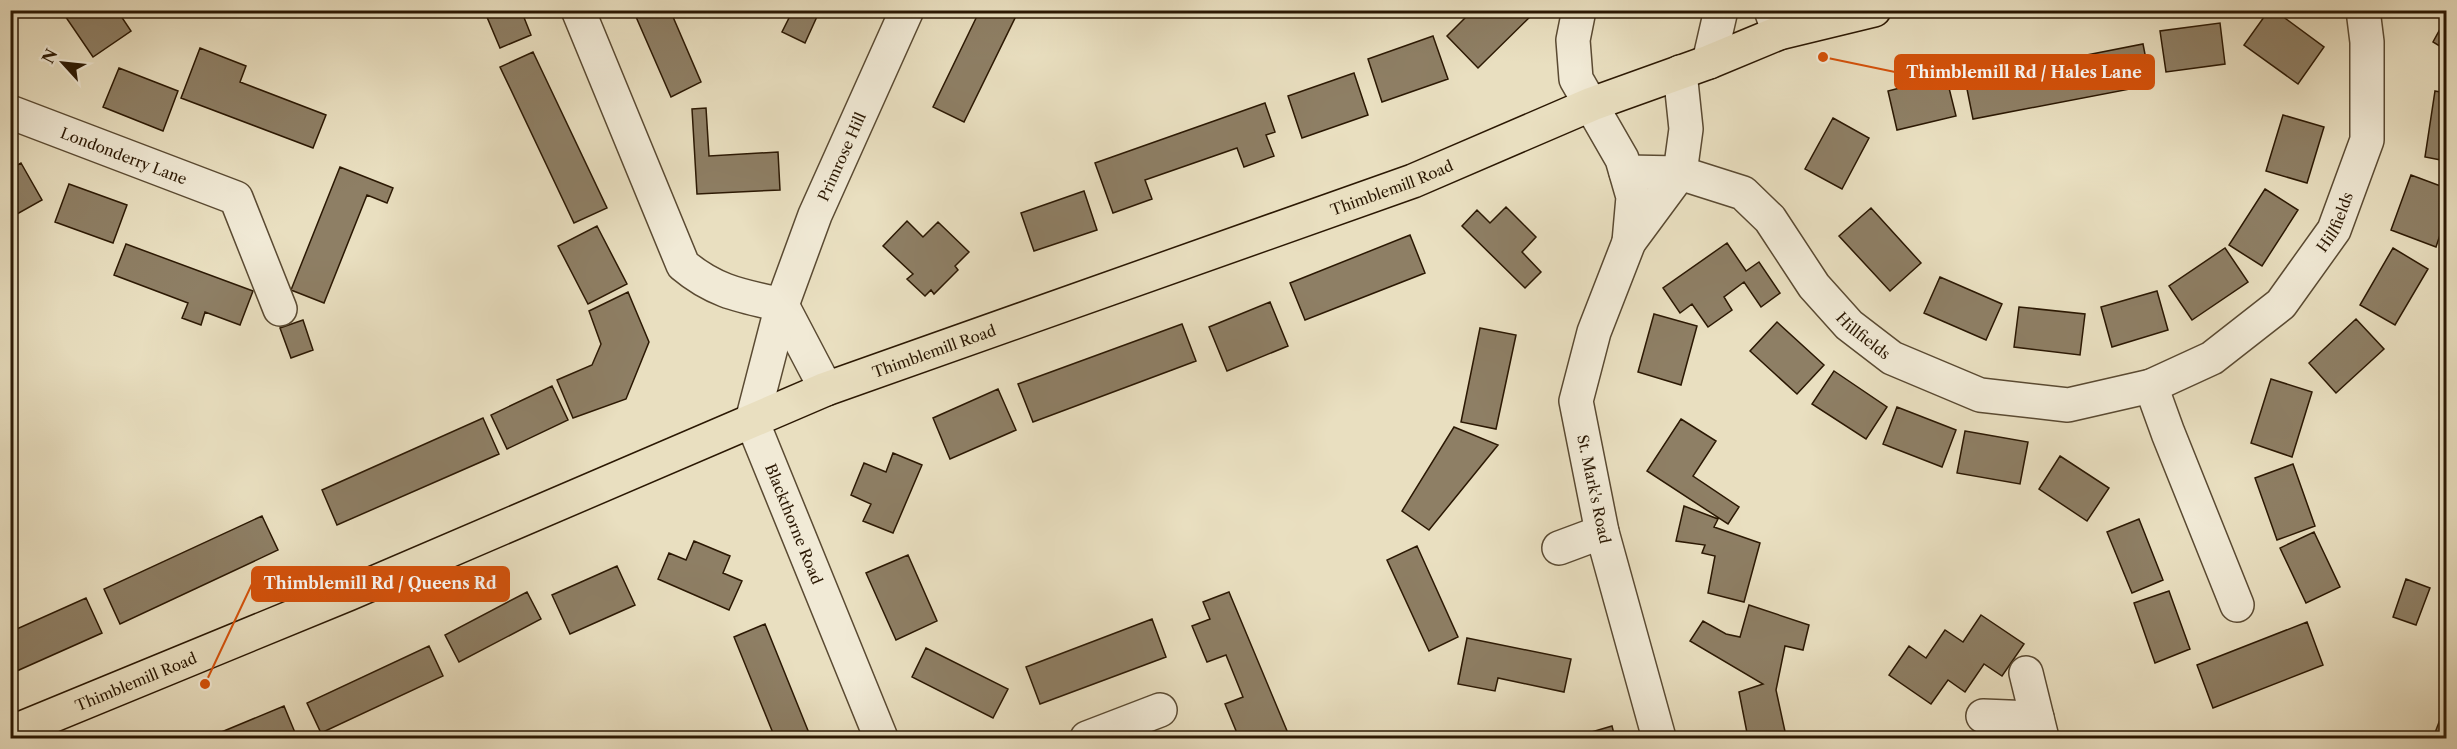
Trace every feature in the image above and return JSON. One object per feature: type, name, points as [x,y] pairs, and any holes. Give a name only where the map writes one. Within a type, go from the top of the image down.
[{"type":"main road","name":"Thimblemill Road","points":[[10,733],[348,594],[826,389],[1413,181],[1592,104],[1695,67],[1775,22],[1874,10]]},
{"type":"street","points":[[578,10],[683,265],[702,281],[732,294],[782,305],[826,389]]},
{"type":"street","name":"Primrose Hill","points":[[782,305],[815,215],[907,10]]},
{"type":"street","name":"St. Mark's Road","points":[[1579,10],[1573,40],[1576,79],[1622,159],[1633,197],[1629,242]]},
{"type":"street","name":"St. Mark's Road","points":[[1659,738],[1602,532],[1576,401],[1594,332],[1629,242],[1680,173],[1695,67],[1721,10]]},
{"type":"street","name":"Hillfields","points":[[1626,172],[1680,173],[1743,193],[1770,219],[1821,294],[1849,324],[1892,358],[1980,395],[2068,405],[2151,386],[2212,358],[2281,304],[2334,231],[2367,140],[2367,42],[2363,10]]},
{"type":"street","name":"Londonderry Lane","points":[[10,112],[236,198],[280,309]]},
{"type":"street","points":[[752,421],[782,305]]},
{"type":"street","points":[[2151,386],[2237,605]]},
{"type":"street","name":"Blackthorne Road","points":[[752,421],[881,738]]},
{"type":"street","points":[[1560,548],[1602,532]]},
{"type":"street","points":[[1983,716],[2039,728],[2026,673]]},
{"type":"street","points":[[1087,738],[1160,710]]},
{"type":"building","points":[[61,10],[117,10],[131,31],[93,57]]},
{"type":"building","points":[[484,10],[521,10],[531,35],[500,48]]},
{"type":"building","points":[[633,10],[670,10],[701,82],[671,97]]},
{"type":"building","points":[[793,10],[820,10],[805,43],[782,32]]},
{"type":"building","points":[[980,10],[1019,10],[964,122],[933,107]]},
{"type":"building","points":[[1473,10],[1537,10],[1478,68],[1447,36]]},
{"type":"building","points":[[2269,10],[2274,10],[2324,47],[2298,84],[2244,45]]},
{"type":"building","points":[[2446,18],[2446,50],[2433,42]]},
{"type":"building","points":[[2220,23],[2225,64],[2166,72],[2160,31]]},
{"type":"building","points":[[1433,36],[1448,79],[1382,102],[1368,59]]},
{"type":"building","points":[[2143,44],[2151,85],[1973,119],[1965,79]]},
{"type":"building","points":[[200,48],[246,66],[240,82],[326,115],[313,148],[181,98]]},
{"type":"building","points":[[533,52],[607,208],[574,223],[500,67]]},
{"type":"building","points":[[119,68],[178,91],[163,131],[103,107]]},
{"type":"building","points":[[1354,73],[1368,115],[1302,138],[1288,96]]},
{"type":"building","points":[[1946,76],[1956,116],[1897,130],[1888,91]]},
{"type":"building","points":[[2435,91],[2446,93],[2446,161],[2425,157]]},
{"type":"building","points":[[1265,103],[1275,132],[1266,135],[1274,156],[1244,167],[1237,148],[1145,180],[1152,199],[1113,213],[1095,163]]},
{"type":"building","points":[[706,108],[709,156],[778,152],[780,190],[697,194],[692,109]]},
{"type":"building","points":[[2283,115],[2324,127],[2307,183],[2266,171]]},
{"type":"building","points":[[1833,118],[1869,138],[1842,189],[1805,169]]},
{"type":"building","points":[[21,163],[42,200],[10,218],[10,169]]},
{"type":"building","points":[[340,167],[393,188],[387,203],[367,195],[324,303],[291,290]]},
{"type":"building","points":[[2411,175],[2446,188],[2446,217],[2436,247],[2391,230]]},
{"type":"building","points":[[69,184],[127,205],[113,243],[55,222]]},
{"type":"building","points":[[2265,189],[2298,210],[2262,266],[2229,245]]},
{"type":"building","points":[[1084,191],[1097,230],[1034,251],[1021,213]]},
{"type":"building","points":[[1506,207],[1536,237],[1522,252],[1541,272],[1525,288],[1462,226],[1477,210],[1490,223]]},
{"type":"building","points":[[1871,208],[1921,263],[1890,291],[1839,236]]},
{"type":"building","points":[[907,221],[923,237],[938,222],[969,252],[955,266],[958,270],[934,294],[931,290],[925,296],[907,279],[913,274],[883,246]]},
{"type":"building","points":[[597,226],[627,284],[588,304],[558,246]]},
{"type":"building","points":[[1410,235],[1425,273],[1305,320],[1290,283]]},
{"type":"building","points":[[1727,243],[1746,271],[1759,262],[1780,293],[1761,307],[1744,282],[1724,297],[1732,310],[1708,327],[1692,304],[1680,313],[1663,288]]},
{"type":"building","points":[[126,244],[253,291],[240,325],[205,312],[201,325],[182,318],[188,303],[114,275]]},
{"type":"building","points":[[2225,248],[2248,282],[2192,320],[2169,286]]},
{"type":"building","points":[[2393,248],[2428,269],[2395,325],[2360,305]]},
{"type":"building","points":[[1940,277],[2002,304],[1986,340],[1924,313]]},
{"type":"building","points":[[2157,291],[2168,330],[2112,347],[2101,307]]},
{"type":"building","points":[[628,292],[649,342],[626,399],[573,418],[557,380],[592,365],[601,344],[589,311]]},
{"type":"building","points":[[1270,302],[1288,346],[1227,371],[1209,327]]},
{"type":"building","points":[[2019,307],[2085,314],[2080,355],[2014,347]]},
{"type":"building","points":[[1654,314],[1697,326],[1681,385],[1638,372]]},
{"type":"building","points":[[2356,319],[2384,349],[2336,393],[2309,363]]},
{"type":"building","points":[[303,320],[313,350],[291,358],[280,328]]},
{"type":"building","points":[[1777,322],[1824,365],[1797,394],[1750,351]]},
{"type":"building","points":[[1182,324],[1196,361],[1033,422],[1018,384]]},
{"type":"building","points":[[1480,328],[1516,335],[1496,429],[1461,422]]},
{"type":"building","points":[[1834,371],[1887,407],[1866,439],[1812,404]]},
{"type":"building","points":[[2271,379],[2312,392],[2292,457],[2251,443]]},
{"type":"building","points":[[552,386],[568,420],[507,449],[491,415]]},
{"type":"building","points":[[998,389],[1016,430],[950,459],[933,418]]},
{"type":"building","points":[[1897,407],[1956,430],[1942,467],[1883,444]]},
{"type":"building","points":[[483,418],[499,454],[337,525],[322,490]]},
{"type":"building","points":[[1681,419],[1716,441],[1693,476],[1739,507],[1728,524],[1647,471]]},
{"type":"building","points":[[1454,427],[1498,445],[1429,530],[1402,511]]},
{"type":"building","points":[[1965,431],[2028,442],[2020,484],[1957,473]]},
{"type":"building","points":[[893,453],[922,465],[893,533],[863,521],[871,504],[851,495],[864,463],[886,472]]},
{"type":"building","points":[[2060,456],[2109,488],[2087,521],[2039,489]]},
{"type":"building","points":[[2293,464],[2315,526],[2277,540],[2255,478]]},
{"type":"building","points":[[1684,506],[1718,519],[1714,527],[1760,543],[1744,602],[1708,593],[1715,556],[1702,553],[1705,545],[1676,541]]},
{"type":"building","points":[[262,516],[278,550],[120,624],[104,589]]},
{"type":"building","points":[[2139,519],[2163,580],[2132,593],[2107,532]]},
{"type":"building","points":[[2314,532],[2340,587],[2306,603],[2280,548]]},
{"type":"building","points":[[694,541],[730,556],[723,573],[742,581],[729,610],[658,579],[669,553],[686,560]]},
{"type":"building","points":[[1417,546],[1458,637],[1429,651],[1387,560]]},
{"type":"building","points":[[908,555],[937,621],[896,640],[866,573]]},
{"type":"building","points":[[617,566],[635,605],[570,634],[552,595]]},
{"type":"building","points":[[2406,579],[2430,588],[2416,625],[2393,617]]},
{"type":"building","points":[[2169,591],[2190,649],[2155,663],[2134,603]]},
{"type":"building","points":[[527,592],[541,619],[459,662],[445,635]]},
{"type":"building","points":[[1229,592],[1290,738],[1239,738],[1225,704],[1243,697],[1226,655],[1207,662],[1192,626],[1210,619],[1203,602]]},
{"type":"building","points":[[86,598],[102,633],[10,674],[10,632]]},
{"type":"building","points":[[1749,605],[1809,625],[1803,650],[1785,646],[1776,690],[1786,736],[1796,734],[1797,738],[1748,738],[1739,692],[1763,684],[1690,641],[1703,621],[1726,634],[1740,637]]},
{"type":"building","points":[[1981,615],[2024,644],[2002,676],[1984,664],[1965,692],[1948,680],[1931,704],[1889,675],[1909,646],[1926,658],[1945,630],[1963,642]]},
{"type":"building","points":[[1152,619],[1166,657],[1040,704],[1026,667]]},
{"type":"building","points":[[2307,622],[2323,665],[2213,708],[2197,665]]},
{"type":"building","points":[[765,624],[811,738],[775,738],[734,637]]},
{"type":"building","points":[[1467,638],[1571,659],[1564,692],[1498,678],[1495,691],[1458,684]]},
{"type":"building","points":[[429,646],[443,676],[321,733],[307,703]]},
{"type":"building","points":[[926,648],[1008,689],[993,718],[912,677]]},
{"type":"building","points":[[284,706],[296,735],[287,738],[207,738]]},
{"type":"building","points":[[2441,717],[2446,719],[2446,738],[2433,738]]},
{"type":"building","points":[[1612,726],[1615,738],[1589,738],[1588,733]]},
{"type":"place","name":"Thimblemill Rd / Hales Lane","points":[[1823,57]]},
{"type":"place","name":"Thimblemill Rd / Queens Rd","points":[[205,684]]}]
